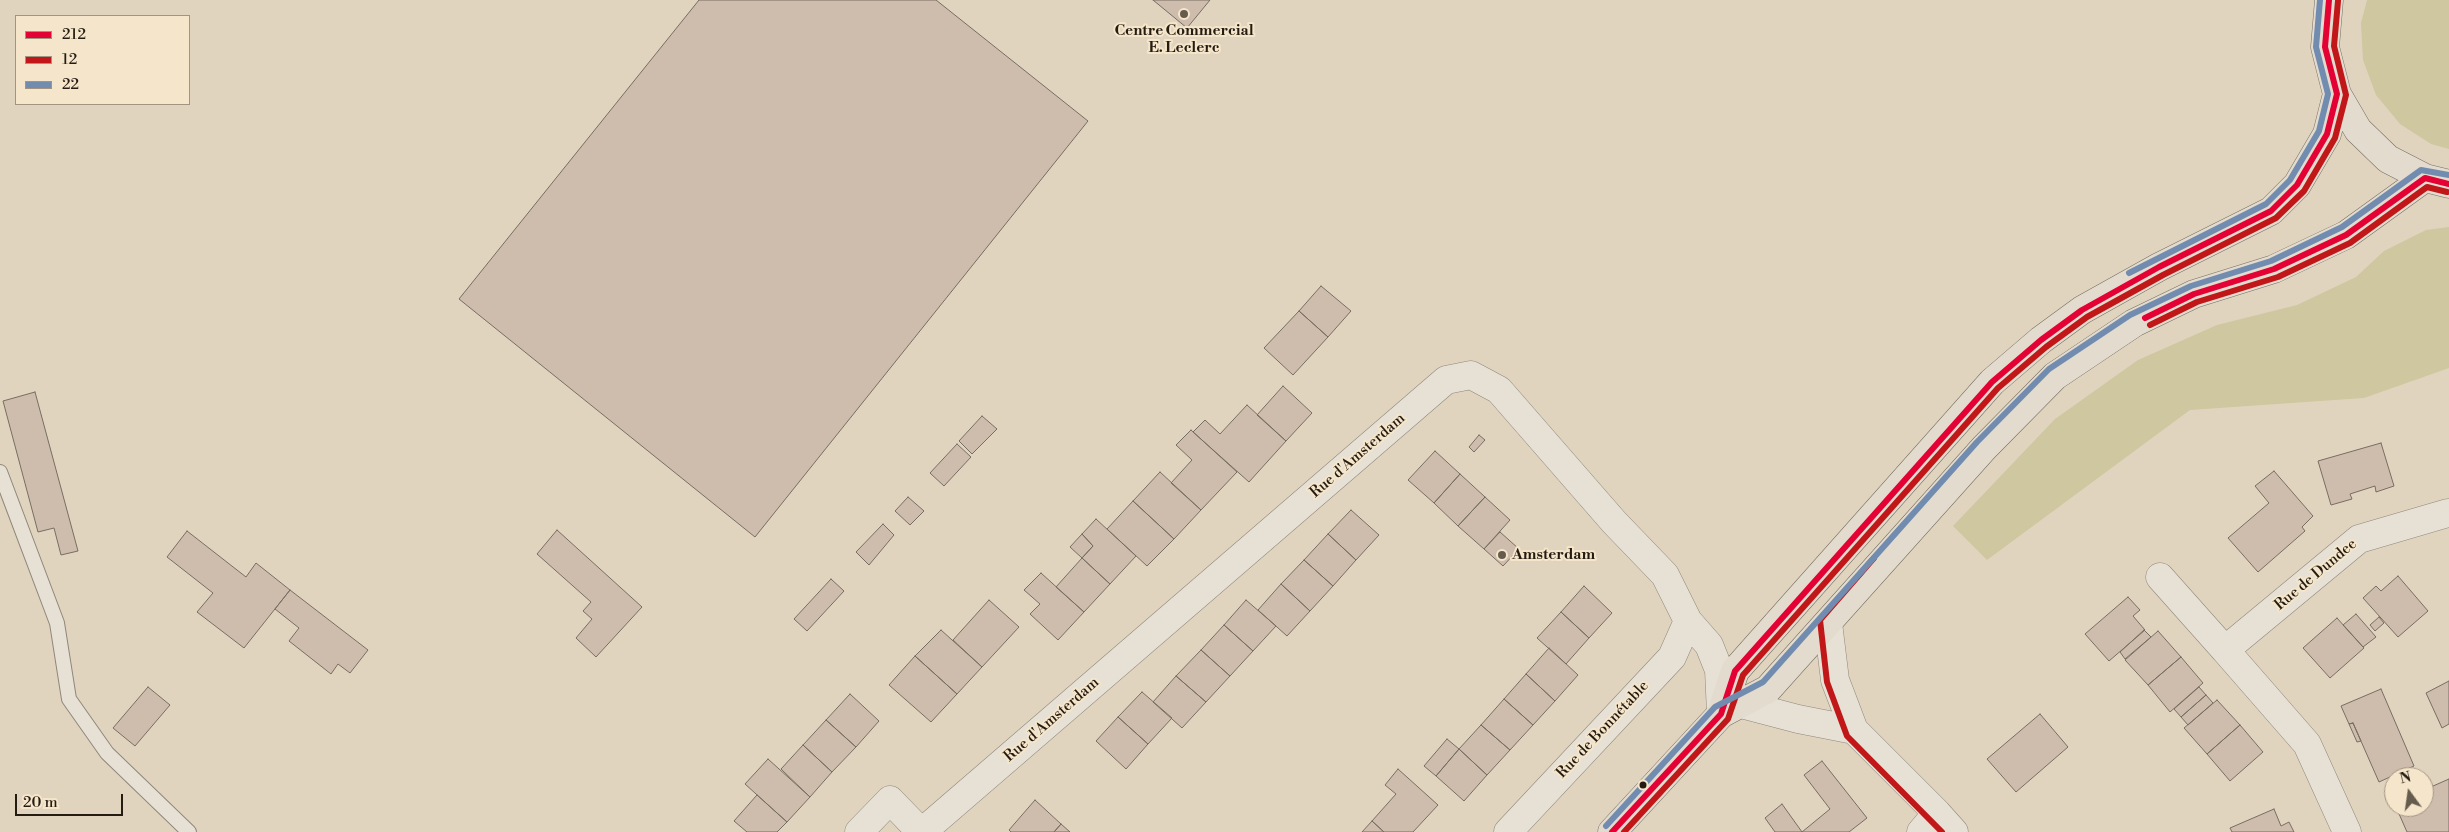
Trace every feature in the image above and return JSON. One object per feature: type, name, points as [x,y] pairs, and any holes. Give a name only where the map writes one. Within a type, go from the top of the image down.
[{"type":"main road","points":[[2329,0],[2325,47],[2337,94],[2358,130],[2388,159],[2437,181]]},
{"type":"main road","points":[[1731,709],[1735,671],[1992,382],[2041,340],[2082,310],[2158,267],[2271,211],[2297,185],[2327,134],[2337,94]]},
{"type":"main road","points":[[1612,832],[1731,709],[1768,689],[1984,448],[2055,376],[2134,324],[2194,294],[2274,269],[2346,235],[2437,181]]},
{"type":"street","name":"Rue d'Amsterdam","points":[[859,832],[890,800],[922,832],[1446,380],[1471,375],[1499,390],[1614,522],[1665,575],[1688,620],[1709,645],[1731,709]]},
{"type":"street","name":"Rue de Dundee","points":[[2225,650],[2358,539],[2449,518]]},
{"type":"street","points":[[2160,577],[2307,744],[2347,832]]},
{"type":"street","name":"Rue de Bonnétable","points":[[1508,832],[1672,657],[1688,620]]},
{"type":"street","points":[[1828,623],[1834,680],[1854,730],[1937,826]]},
{"type":"street","points":[[1731,709],[1854,730]]},
{"type":"lane","points":[[0,472],[57,624],[69,699],[107,753],[189,832]]},
{"type":"shaded area","points":[[2367,0],[2449,0],[2449,149],[2431,144],[2400,124],[2376,95],[2363,60],[2361,23]]},
{"type":"shaded area","points":[[2449,227],[2449,368],[2364,398],[2190,410],[1987,560],[1953,526],[2055,419],[2138,360],[2217,325],[2297,305],[2356,277],[2384,251],[2426,230]]},
{"type":"building","points":[[699,0],[936,0],[1088,121],[755,537],[459,299]]},
{"type":"building","name":"Centre Commercial E. Leclerc","points":[[1153,0],[1210,0],[1187,28]]},
{"type":"building","points":[[1321,286],[1351,311],[1328,337],[1299,311]]},
{"type":"building","points":[[1299,311],[1328,337],[1293,375],[1264,348]]},
{"type":"building","points":[[1283,386],[1312,413],[1286,441],[1257,415]]},
{"type":"building","points":[[35,392],[78,551],[61,555],[54,528],[38,532],[3,401]]},
{"type":"building","points":[[1247,405],[1286,441],[1249,482],[1193,432],[1205,420],[1220,434]]},
{"type":"building","points":[[982,416],[997,429],[972,454],[959,441]]},
{"type":"building","points":[[1191,430],[1237,472],[1201,510],[1171,483],[1192,460],[1176,445]]},
{"type":"building","points":[[1479,435],[1485,440],[1474,452],[1469,447]]},
{"type":"building","points":[[2381,443],[2394,486],[2376,492],[2375,486],[2350,494],[2352,499],[2331,505],[2318,461]]},
{"type":"building","points":[[957,444],[971,457],[944,486],[930,473]]},
{"type":"building","points":[[1435,451],[1460,474],[1434,503],[1408,480]]},
{"type":"building","points":[[2274,471],[2313,516],[2302,527],[2305,531],[2258,572],[2228,538],[2269,503],[2255,486]]},
{"type":"building","points":[[1160,472],[1201,510],[1174,539],[1133,501]]},
{"type":"building","points":[[1460,474],[1485,497],[1458,526],[1434,503]]},
{"type":"building","points":[[908,497],[924,511],[910,525],[895,511]]},
{"type":"building","points":[[1485,497],[1510,520],[1484,549],[1458,526]]},
{"type":"building","points":[[1133,501],[1174,539],[1147,566],[1107,529]]},
{"type":"building","points":[[1351,510],[1379,535],[1356,560],[1328,534]]},
{"type":"building","points":[[1096,519],[1136,556],[1110,584],[1082,558],[1093,546],[1082,534]]},
{"type":"building","points":[[883,524],[894,535],[869,565],[856,552]]},
{"type":"building","points":[[557,530],[642,607],[596,657],[576,638],[592,619],[583,611],[591,602],[537,554]]},
{"type":"building","points":[[187,531],[246,577],[256,563],[290,590],[244,648],[197,612],[213,593],[167,557]]},
{"type":"building","name":"Amsterdam","points":[[1500,532],[1519,549],[1503,566],[1484,549]]},
{"type":"building","points":[[1082,534],[1093,546],[1082,558],[1070,547]]},
{"type":"building","points":[[1328,534],[1356,560],[1333,586],[1304,560]]},
{"type":"building","points":[[1082,558],[1110,584],[1084,612],[1056,587]]},
{"type":"building","points":[[1304,560],[1333,586],[1310,611],[1281,584]]},
{"type":"building","points":[[1041,573],[1084,612],[1058,640],[1030,614],[1040,604],[1024,590]]},
{"type":"building","points":[[2398,576],[2428,611],[2398,637],[2363,598],[2376,586],[2381,591]]},
{"type":"building","points":[[831,579],[844,591],[807,631],[794,619]]},
{"type":"building","points":[[1281,584],[1310,611],[1287,636],[1258,610]]},
{"type":"building","points":[[1584,586],[1612,613],[1589,638],[1561,612]]},
{"type":"building","points":[[290,590],[368,650],[350,673],[338,664],[331,674],[289,641],[299,628],[275,609]]},
{"type":"building","points":[[2128,597],[2140,610],[2133,616],[2145,630],[2109,661],[2085,634]]},
{"type":"building","points":[[989,600],[1019,627],[982,667],[953,640]]},
{"type":"building","points":[[1246,600],[1276,626],[1253,651],[1224,625]]},
{"type":"building","points":[[1561,612],[1589,638],[1566,664],[1537,638]]},
{"type":"building","points":[[2356,614],[2376,637],[2363,647],[2343,625]]},
{"type":"building","points":[[2379,617],[2384,623],[2375,631],[2370,625]]},
{"type":"building","points":[[2337,618],[2364,648],[2330,678],[2303,648]]},
{"type":"building","points":[[1224,625],[1253,651],[1230,676],[1201,650]]},
{"type":"building","points":[[941,630],[982,667],[957,694],[915,656]]},
{"type":"building","points":[[2144,630],[2151,637],[2125,659],[2120,652]]},
{"type":"building","points":[[2158,631],[2181,657],[2148,685],[2125,660]]},
{"type":"building","points":[[1549,648],[1578,675],[1555,701],[1526,674]]},
{"type":"building","points":[[1201,650],[1230,676],[1206,702],[1176,676]]},
{"type":"building","points":[[915,656],[957,694],[931,722],[889,685]]},
{"type":"building","points":[[2181,657],[2203,683],[2170,712],[2148,685]]},
{"type":"building","points":[[1526,674],[1555,701],[1533,725],[1504,699]]},
{"type":"building","points":[[1176,676],[1206,702],[1182,728],[1153,702]]},
{"type":"building","points":[[2449,681],[2449,724],[2442,728],[2426,693]]},
{"type":"building","points":[[148,687],[170,705],[135,746],[113,728]]},
{"type":"building","points":[[2199,687],[2206,695],[2181,717],[2174,709]]},
{"type":"building","points":[[2381,689],[2414,766],[2384,767],[2384,780],[2379,782],[2353,723],[2349,724],[2341,706]]},
{"type":"building","points":[[1142,692],[1172,718],[1148,744],[1118,717]]},
{"type":"building","points":[[850,694],[879,721],[856,747],[826,720]]},
{"type":"building","points":[[2206,695],[2213,703],[2188,725],[2181,717]]},
{"type":"building","points":[[1504,699],[1533,725],[1510,750],[1481,725]]},
{"type":"building","points":[[2217,700],[2240,725],[2207,754],[2184,728]]},
{"type":"building","points":[[2040,714],[2068,747],[2016,792],[1987,759]]},
{"type":"building","points":[[1118,717],[1148,744],[1126,769],[1096,741]]},
{"type":"building","points":[[826,720],[856,747],[832,772],[803,745]]},
{"type":"building","points":[[2353,723],[2361,741],[2357,742],[2349,724]]},
{"type":"building","points":[[1481,725],[1510,750],[1487,775],[1459,749]]},
{"type":"building","points":[[2240,725],[2263,752],[2230,781],[2207,754]]},
{"type":"building","points":[[1447,739],[1459,749],[1436,776],[1424,766]]},
{"type":"building","points":[[803,745],[832,772],[810,797],[781,769]]},
{"type":"building","points":[[1459,749],[1487,775],[1464,801],[1436,776]]},
{"type":"building","points":[[768,759],[810,797],[787,822],[745,784]]},
{"type":"building","points":[[1822,761],[1867,818],[1849,832],[1802,832],[1830,809],[1804,775]]},
{"type":"building","points":[[1398,769],[1438,805],[1413,832],[1384,832],[1372,821],[1396,794],[1385,785]]},
{"type":"building","points":[[2449,779],[2449,832],[2407,832],[2400,817],[2434,817],[2434,786]]},
{"type":"building","points":[[757,795],[787,822],[777,832],[747,832],[734,821]]},
{"type":"building","points":[[1035,800],[1061,824],[1054,832],[1011,832],[1009,830]]},
{"type":"building","points":[[1782,804],[1802,832],[1775,832],[1765,818]]},
{"type":"building","points":[[2274,809],[2281,826],[2289,822],[2294,832],[2232,832],[2230,828]]},
{"type":"building","points":[[1372,821],[1384,832],[1362,832]]},
{"type":"building","points":[[1061,824],[1070,832],[1054,832]]},
{"type":"transit line","name":"22","points":[[2129,273],[2266,204],[2290,180],[2319,131],[2328,94],[2316,47],[2320,0]]},
{"type":"transit line","name":"212","points":[[1612,832],[1721,714],[1735,671],[1992,382],[2041,340],[2082,310],[2159,267],[2271,211],[2297,185],[2327,134],[2337,94],[2325,47],[2329,0]]},
{"type":"transit line","name":"12","points":[[1624,832],[1728,719],[1743,675],[1998,388],[2046,347],[2087,317],[2163,275],[2276,218],[2304,191],[2335,138],[2346,95],[2334,46],[2338,1]]},
{"type":"transit line","name":"22","points":[[1606,826],[1715,707],[1763,682],[1977,442],[2049,369],[2130,315],[2191,286],[2271,261],[2342,227],[2421,170],[2449,175]]},
{"type":"transit line","name":"212","points":[[2145,318],[2194,294],[2274,269],[2346,235],[2425,178],[2449,184]]},
{"type":"transit line","name":"12","points":[[2150,325],[2197,302],[2278,277],[2350,243],[2427,187],[2447,192]]},
{"type":"transit line","name":"12","points":[[1874,558],[1820,620],[1827,682],[1847,736],[1942,832]]},
{"type":"place","name":"Centre Commercial E. Leclerc","points":[[1184,14]]},
{"type":"place","name":"Amsterdam","points":[[1502,555]]}]
